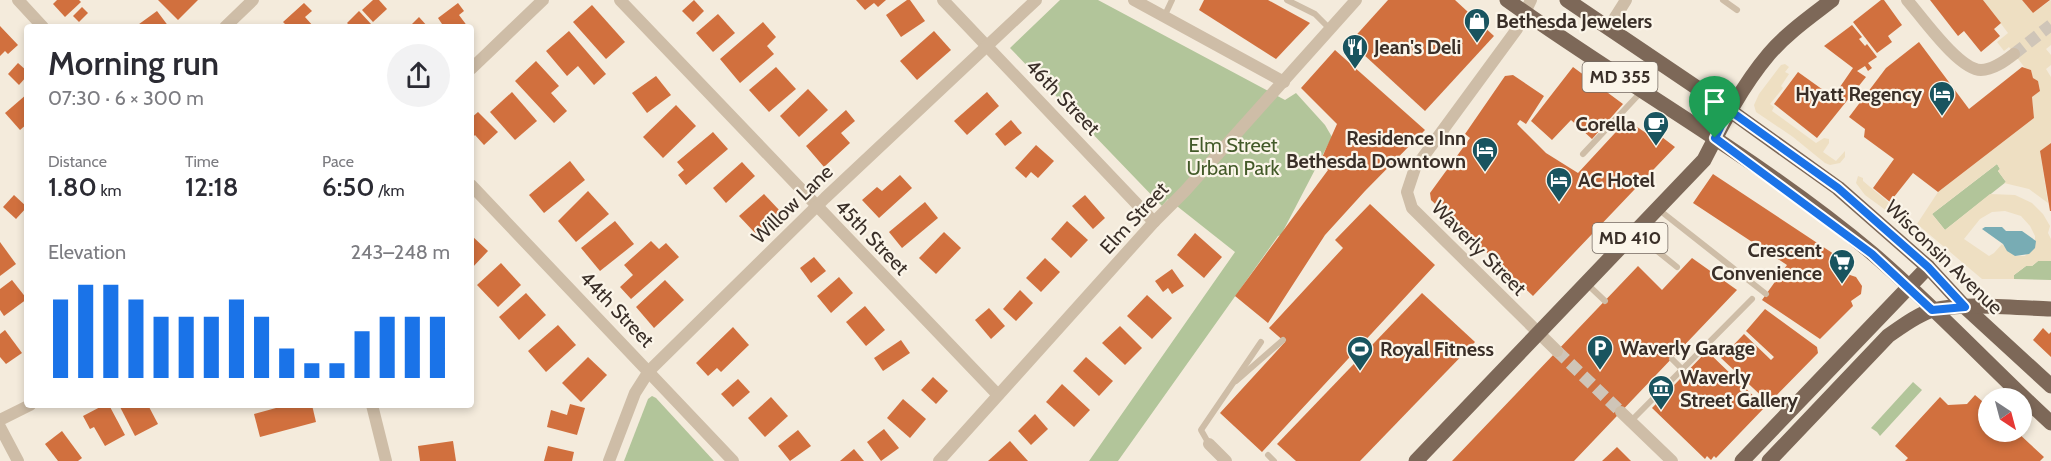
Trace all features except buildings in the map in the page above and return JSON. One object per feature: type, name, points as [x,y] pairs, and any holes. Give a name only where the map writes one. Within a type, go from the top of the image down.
[{"type":"main road","name":"MD 355","points":[[1507,0],[1528,7],[1642,91],[1715,138],[1863,247],[1909,287],[2051,423]]},
{"type":"main road","name":"Wisconsin Avenue","points":[[1568,0],[1838,188],[1928,267],[1965,307],[2051,386]]},
{"type":"main road","points":[[1729,110],[1770,53],[1794,30],[1832,0]]},
{"type":"main road","name":"MD 410","points":[[1416,461],[1704,160],[1729,110]]},
{"type":"main road","points":[[1742,461],[1928,267]]},
{"type":"main road","points":[[1768,461],[1888,336],[1932,310],[1965,307],[2051,309]]},
{"type":"street","points":[[18,0],[40,24]]},
{"type":"street","points":[[228,24],[253,0]]},
{"type":"street","points":[[474,66],[543,0]]},
{"type":"street","name":"45th Street","points":[[620,0],[998,395]]},
{"type":"street","name":"46th Street","points":[[943,0],[1154,222]]},
{"type":"street","name":"Willow Lane","points":[[609,461],[635,393],[649,371],[816,207],[1035,0]]},
{"type":"street","points":[[1134,0],[1284,82]]},
{"type":"street","name":"Elm Street","points":[[939,461],[1356,0]]},
{"type":"street","points":[[1609,27],[1626,0]]},
{"type":"street","points":[[1907,0],[1963,63],[1974,69],[1993,68],[2014,54]]},
{"type":"street","name":"Waverly Street","points":[[1528,7],[1517,29],[1415,168],[1407,192],[1412,208],[1557,351]]},
{"type":"street","name":"44th Street","points":[[474,188],[733,461]]},
{"type":"street","points":[[0,420],[24,408]]},
{"type":"street","points":[[373,408],[386,461]]},
{"type":"street","points":[[1621,412],[1672,461]]},
{"type":"street","points":[[0,427],[18,461]]},
{"type":"street","points":[[1209,444],[1226,461]]},
{"type":"lane","points":[[1164,17],[1172,0]]},
{"type":"lane","points":[[1287,0],[1315,14],[1330,30]]},
{"type":"lane","points":[[1723,0],[1737,10]]},
{"type":"lane","points":[[1582,154],[1642,91]]},
{"type":"lane","points":[[1657,209],[1766,294]]},
{"type":"lane","points":[[1635,233],[1677,267]]},
{"type":"lane","points":[[1587,283],[1605,301]]},
{"type":"lane","points":[[1630,422],[1752,299]]},
{"type":"lane","points":[[1229,387],[1282,340]]},
{"type":"lane","points":[[1209,444],[1201,430],[1261,342]]},
{"type":"lane","points":[[1672,359],[1682,369]]},
{"type":"lane","points":[[1268,454],[1274,461]]},
{"type":"green space","name":"Elm Street Urban Park","points":[[1060,0],[1098,0],[1285,100],[1296,93],[1325,125],[1332,137],[1281,235],[1278,236],[1118,461],[1089,461],[1235,252],[1168,199],[1162,206],[1010,48]]},
{"type":"green space","points":[[1997,164],[2000,169],[1998,171],[2006,182],[1945,230],[1932,214]]},
{"type":"green space","points":[[2038,261],[2051,261],[2051,280],[2014,279],[2014,275],[2026,266],[2032,266]]},
{"type":"green space","points":[[1913,382],[1922,390],[1880,436],[1871,428]]},
{"type":"green space","points":[[652,396],[714,461],[624,461],[648,399]]},
{"type":"shaded area","points":[[1983,0],[2022,0],[2033,13],[2051,0],[2051,45],[2046,49],[2051,55],[2051,65],[2046,69],[2051,77],[2051,143],[2040,152],[2048,203],[2029,189],[2004,183],[2006,182],[1998,171],[2000,169],[1997,164],[1932,214],[1945,230],[1990,194],[2015,195],[2032,203],[2043,214],[2050,226],[2048,233],[2051,239],[2051,261],[2038,261],[2032,266],[2026,266],[2014,275],[2014,279],[1982,279],[1917,224],[1938,192],[2034,118],[2032,97],[2040,91],[2038,81],[2033,78],[2031,70],[2025,68],[2009,47],[2004,51],[1997,42],[2008,33]],"holes":[[[2005,211],[2021,216],[2035,236],[2035,245],[2025,256],[2015,256],[2002,244],[1989,256],[1964,239],[1980,219],[1992,212]]]},
{"type":"shaded area","points":[[1785,64],[1789,67],[1785,72],[1789,74],[1781,86],[1783,88],[1770,104],[1774,107],[1772,111],[1816,143],[1824,138],[1829,139],[1823,152],[1836,161],[1845,151],[1845,157],[1840,163],[1830,165],[1825,163],[1793,137],[1756,112],[1754,105],[1759,94],[1781,65]]},
{"type":"shaded area","points":[[1858,176],[1894,207],[1898,206],[1902,209],[1901,212],[1891,214],[1865,195],[1856,183]]},
{"type":"water","points":[[2002,227],[2006,231],[2022,231],[2036,241],[2035,248],[2029,254],[2015,256],[1982,229]]},
{"type":"tunnel","points":[[2014,54],[2051,25]]},
{"type":"tunnel","points":[[1557,351],[1621,412]]},
{"type":"place","name":"Bethesda Jewelers","points":[[1477,44]]},
{"type":"place","name":"Jean's Deli","points":[[1355,70]]},
{"type":"place","name":"Hyatt Regency","points":[[1942,117]]},
{"type":"place","name":"Corella","points":[[1656,147]]},
{"type":"place","name":"Residence Inn Bethesda Downtown","points":[[1485,173]]},
{"type":"place","name":"AC Hotel","points":[[1559,203]]},
{"type":"place","name":"Crescent Convenience","points":[[1842,285]]},
{"type":"place","name":"Waverly Garage","points":[[1600,371]]},
{"type":"place","name":"Royal Fitness","points":[[1360,372]]},
{"type":"place","name":"Waverly Street Gallery","points":[[1661,411]]},
{"type":"route","points":[[1729,110],[1838,188],[1928,267],[1965,307],[1932,310],[1872,254],[1715,138],[1729,110]]}]
